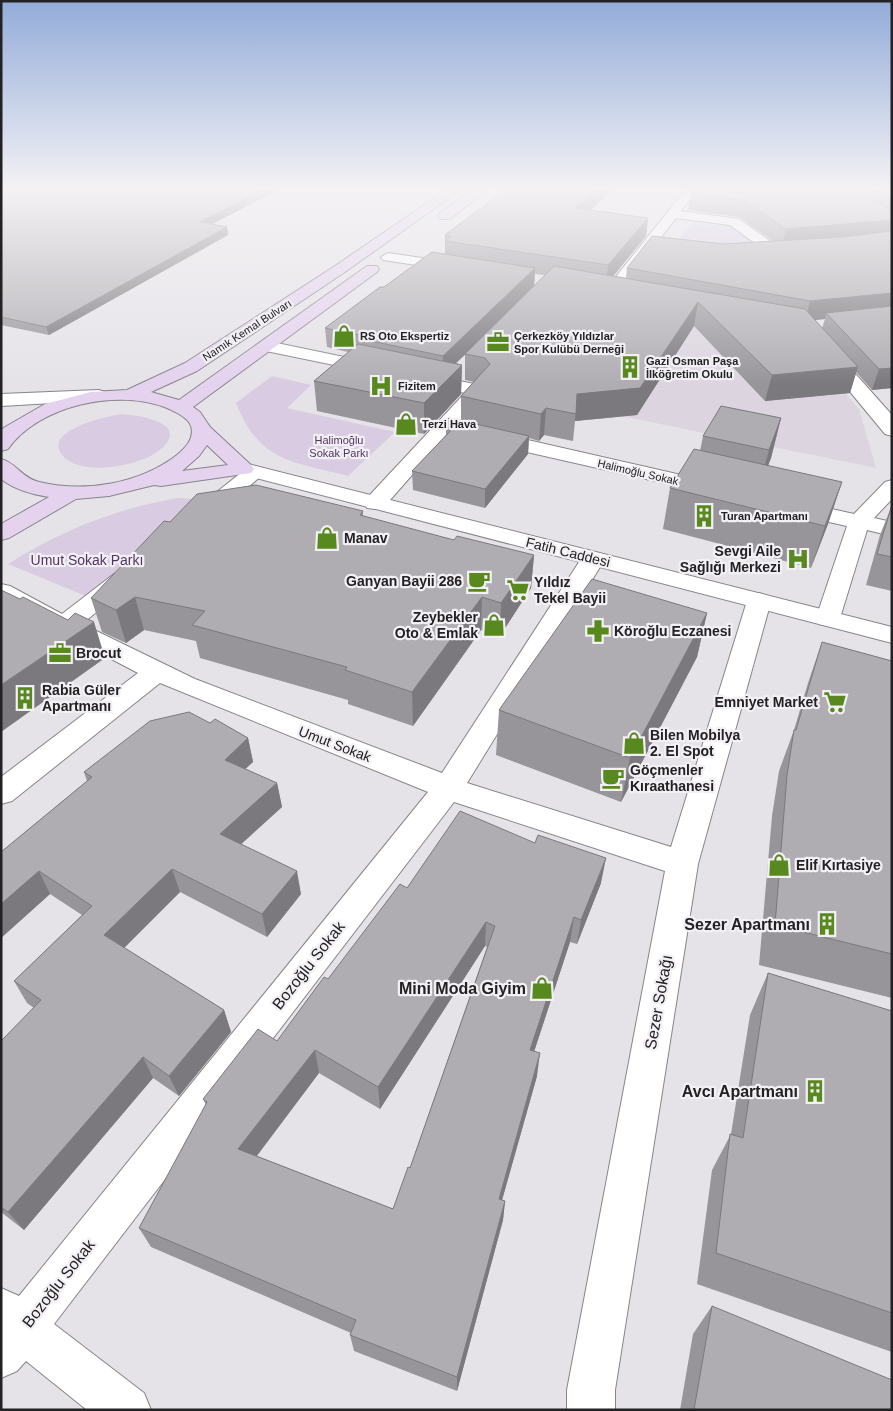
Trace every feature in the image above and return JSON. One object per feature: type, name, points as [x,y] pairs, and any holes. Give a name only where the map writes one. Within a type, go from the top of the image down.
[{"type":"main road","name":"Namık Kemal Bulvarı","points":[[130,395],[191,367],[362,254]]},
{"type":"main road","name":"Namık Kemal Bulvarı","points":[[183,406],[393,254]]},
{"type":"main road","points":[[2,443],[16,427],[39,413],[68,403],[99,396],[130,395],[160,398],[183,406],[196,417],[202,430],[249,470]]},
{"type":"main road","points":[[136,484],[164,473],[185,459],[198,444],[202,430]]},
{"type":"main road","points":[[3,472],[21,483],[42,490],[71,493],[104,491],[136,484],[249,470]]},
{"type":"main road","points":[[1,533],[71,493]]},
{"type":"street","points":[[611,292],[642,254]]},
{"type":"street","points":[[753,256],[784,254]]},
{"type":"street","points":[[388,257],[472,270]]},
{"type":"street","points":[[594,289],[628,295]]},
{"type":"street","points":[[817,342],[892,427]]},
{"type":"street","points":[[267,346],[392,372]]},
{"type":"street","points":[[448,384],[461,370]]},
{"type":"street","points":[[375,502],[478,390],[411,376]]},
{"type":"street","points":[[1,400],[99,396]]},
{"type":"street","name":"Halimoğlu Sokak","points":[[444,427],[734,493]]},
{"type":"street","points":[[192,523],[249,470]]},
{"type":"street","name":"Fatih Caddesi","points":[[249,470],[892,635]]},
{"type":"street","points":[[828,618],[859,522],[892,486]]},
{"type":"street","points":[[772,502],[892,528]]},
{"type":"street","name":"Bozoğlu Sokak","points":[[8,1332],[448,788],[593,559]]},
{"type":"street","points":[[64,625],[139,565]]},
{"type":"street","name":"Umut Sokak","points":[[1,590],[64,625],[185,685],[448,788],[682,864]]},
{"type":"street","name":"Sezer Sokağı","points":[[591,1410],[592,1390],[682,864],[759,601]]},
{"type":"street","points":[[1,793],[158,671]]},
{"type":"street","points":[[8,1332],[127,1410]]},
{"type":"shaded area","points":[[615,296],[790,329],[859,409],[876,468],[528,397]]},
{"type":"green space","name":"Halimoğlu Sokak Parkı","points":[[272,376],[311,385],[287,408],[395,432],[348,476],[294,462],[280,456],[255,437],[245,423],[236,403]]},
{"type":"green space","points":[[121,414],[148,418],[166,426],[170,432],[169,439],[162,448],[141,460],[112,467],[97,468],[83,466],[71,462],[62,455],[58,446],[61,438],[68,432],[91,421]]},
{"type":"green space","name":"Umut Sokak Parkı","points":[[178,498],[215,500],[93,599],[8,564],[48,541],[90,522],[155,502]]},
{"type":"building","points":[[1,254],[178,254],[46,327],[1,317]]},
{"type":"building","points":[[429,254],[444,254],[535,268],[443,356],[371,341],[375,338],[325,328],[380,287],[384,287]]},
{"type":"building","points":[[532,254],[617,254],[608,265]]},
{"type":"building","points":[[638,254],[892,254],[892,293],[810,301],[627,268]]},
{"type":"building","points":[[554,266],[805,309],[858,367],[772,375],[698,302],[640,388],[577,394],[576,414],[546,408],[541,414],[461,396],[490,364],[485,358],[465,354]]},
{"type":"building","points":[[892,306],[892,368],[879,369],[826,313]]},
{"type":"building","points":[[358,344],[462,365],[424,403],[314,381]]},
{"type":"building","points":[[721,406],[781,418],[769,450],[703,436]]},
{"type":"building","points":[[449,418],[529,436],[485,489],[412,471],[458,423],[446,421]]},
{"type":"building","points":[[694,449],[842,482],[825,526],[670,488]]},
{"type":"building","points":[[256,485],[363,511],[360,515],[454,540],[457,536],[534,555],[501,603],[482,597],[412,692],[345,670],[347,667],[192,625],[205,611],[135,597],[116,610],[91,598],[164,521],[170,522],[197,494]]},
{"type":"building","points":[[892,505],[892,557],[877,554]]},
{"type":"building","points":[[592,579],[707,613],[630,758],[499,710]]},
{"type":"building","points":[[1,590],[20,599],[23,597],[68,620],[75,613],[94,622],[1,685]]},
{"type":"building","points":[[822,642],[892,661],[892,954],[775,925],[787,775],[794,730],[796,730]]},
{"type":"building","points":[[189,712],[210,723],[215,719],[248,738],[225,760],[277,783],[220,834],[297,871],[262,914],[172,869],[104,935],[224,1010],[169,1076],[143,1057],[8,1212],[1,1207],[1,1041],[41,1000],[14,981],[92,906],[39,871],[1,904],[1,852],[92,777],[84,772],[150,721]]},
{"type":"building","points":[[460,811],[535,843],[538,835],[606,858],[581,920],[574,917],[530,1050],[540,1053],[499,1199],[505,1201],[457,1377],[350,1335],[356,1320],[139,1228],[207,1102],[203,1099],[258,1029],[277,1041],[324,977],[328,979],[400,884],[407,888]],"holes":[[[486,922],[495,926],[410,1168],[408,1167],[393,1209],[238,1149],[315,1050],[378,1087]]]},
{"type":"building","points":[[768,973],[892,1011],[892,1313],[716,1253],[730,1134],[743,1138]]},
{"type":"building","points":[[712,1306],[892,1380],[892,1410],[694,1410]]},
{"type":"place","name":"RS Oto Ekspertiz","points":[[344,336]]},
{"type":"place","name":"Çerkezköy Yıldızlar Spor Kulübü Derneği","points":[[498,342]]},
{"type":"place","name":"Gazi Osman Paşa İlköğretim Okulu","points":[[630,367]]},
{"type":"place","name":"Fizitem","points":[[381,386]]},
{"type":"place","name":"Terzi Hava","points":[[406,424]]},
{"type":"place","name":"Turan Apartmanı","points":[[704,516]]},
{"type":"place","name":"Manav","points":[[327,538]]},
{"type":"place","name":"Sevgi Aile Sağlığı Merkezi","points":[[798,559]]},
{"type":"place","name":"Ganyan Bayii 286","points":[[479,581]]},
{"type":"place","name":"Yıldız Tekel Bayii","points":[[518,590]]},
{"type":"place","name":"Zeybekler Oto & Emlak","points":[[494,625]]},
{"type":"place","name":"Köroğlu Eczanesi","points":[[598,631]]},
{"type":"place","name":"Brocut","points":[[60,653]]},
{"type":"place","name":"Rabia Güler Apartmanı","points":[[25,698]]},
{"type":"place","name":"Emniyet Market","points":[[835,702]]},
{"type":"place","name":"Bilen Mobilya 2. El Spot","points":[[634,743]]},
{"type":"place","name":"Göçmenler Kıraathanesi","points":[[613,778]]},
{"type":"place","name":"Elif Kırtasiye","points":[[779,865]]},
{"type":"place","name":"Sezer Apartmanı","points":[[827,924]]},
{"type":"place","name":"Mini Moda Giyim","points":[[542,988]]},
{"type":"place","name":"Avcı Apartmanı","points":[[815,1091]]}]
